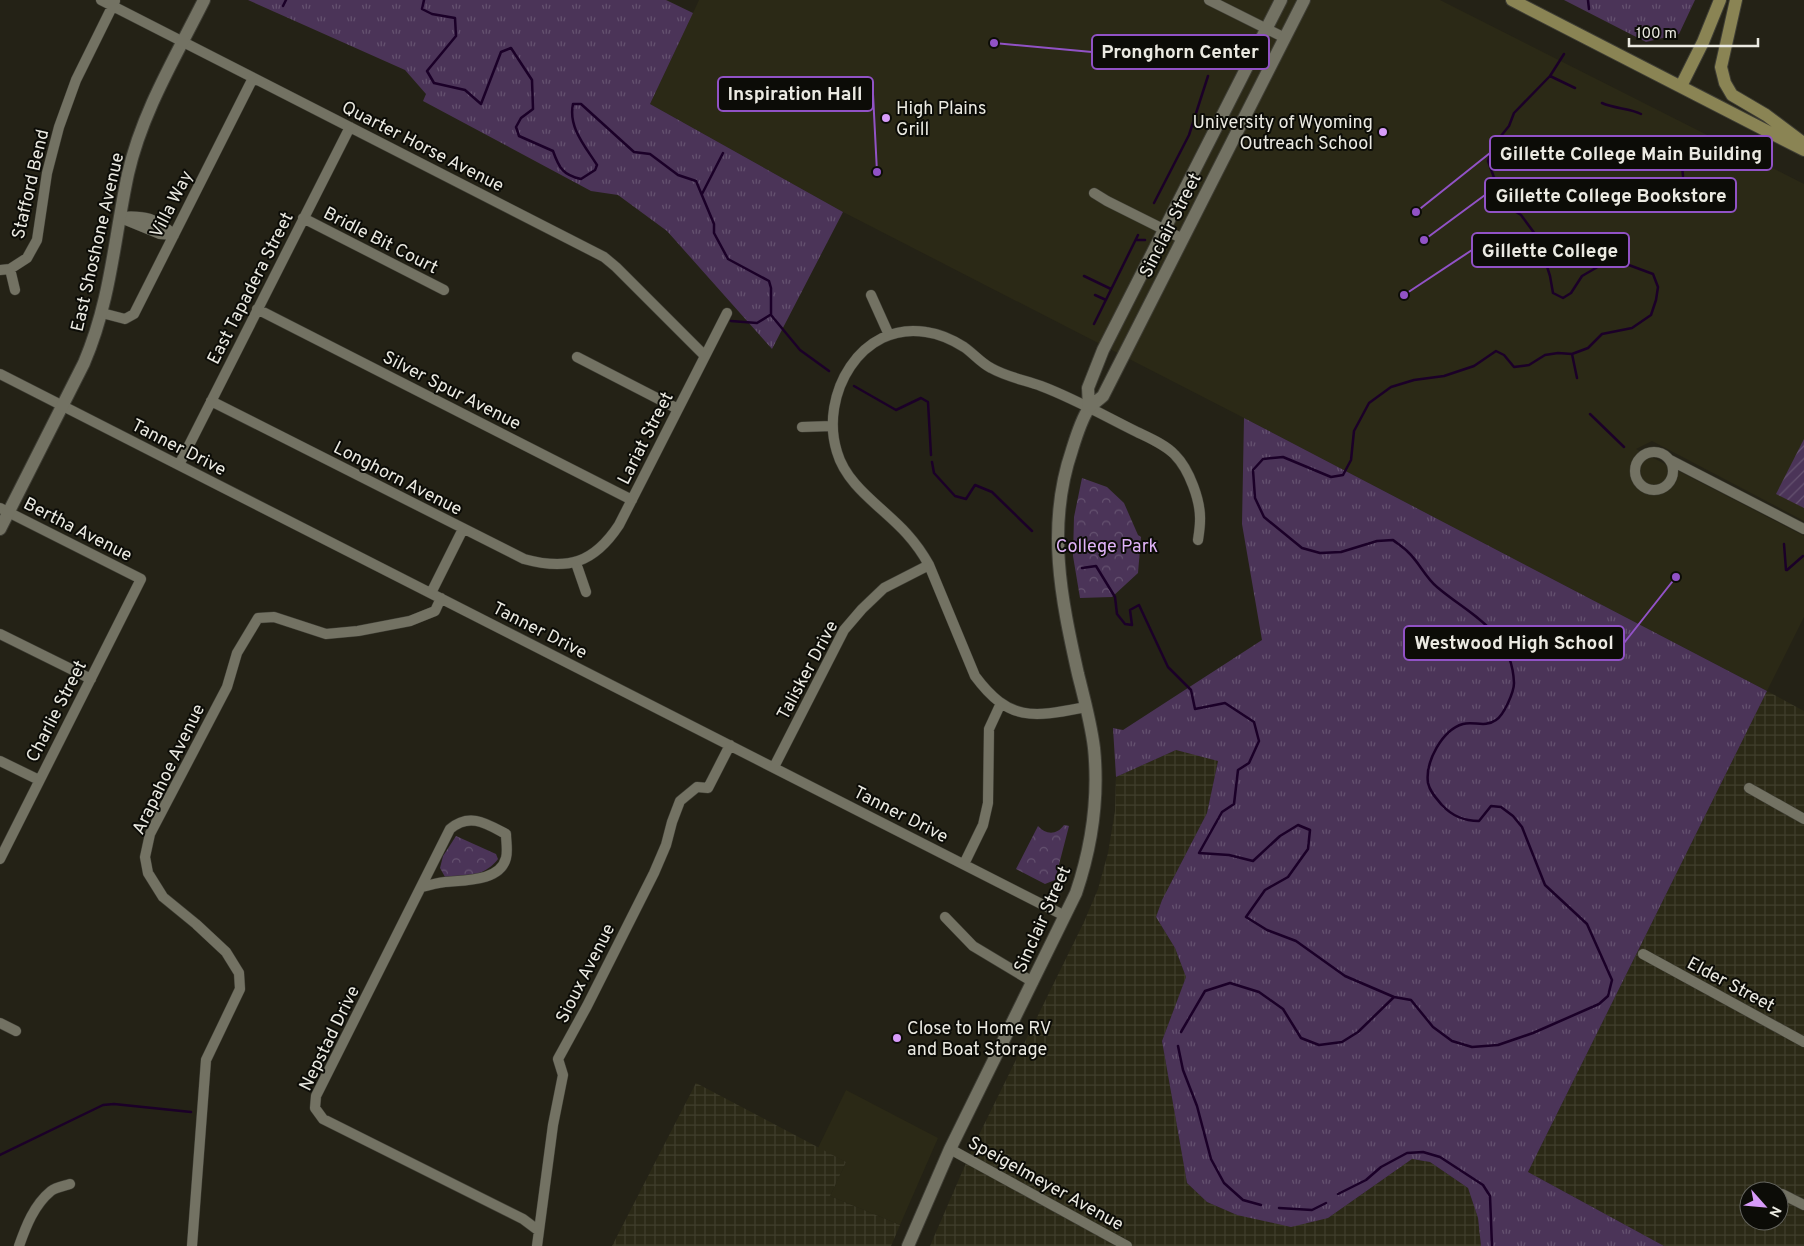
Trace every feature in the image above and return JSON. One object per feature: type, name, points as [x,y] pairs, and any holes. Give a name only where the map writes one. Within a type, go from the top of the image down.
[{"type":"main road","points":[[1512,0],[1804,150]]},
{"type":"main road","points":[[1681,86],[1703,42],[1720,0]]},
{"type":"main road","points":[[1736,0],[1721,67],[1725,83],[1732,95],[1766,115],[1804,144]]},
{"type":"street","name":"Quarter Horse Avenue","points":[[101,0],[114,3],[183,42],[604,257],[705,356]]},
{"type":"street","name":"East Shoshone Avenue","points":[[0,528],[4,510],[62,406],[90,347],[108,289],[128,174],[139,135],[154,100],[204,0]]},
{"type":"street","points":[[1209,0],[1285,38]]},
{"type":"street","name":"Sinclair Street","points":[[908,1246],[950,1148],[1076,893],[1086,862],[1093,828],[1096,787],[1094,747],[1061,593],[1057,559],[1060,494],[1067,466],[1089,408],[1088,388],[1103,350],[1281,0]]},
{"type":"street","name":"Sinclair Street","points":[[1089,408],[1103,396],[1304,0]]},
{"type":"street","name":"Stafford Bend","points":[[5,270],[27,258],[37,240],[47,173],[59,128],[76,80],[114,3]]},
{"type":"street","name":"Villa Way","points":[[102,313],[125,319],[134,314],[253,78]]},
{"type":"street","name":"East Tapadera Street","points":[[179,465],[350,127]]},
{"type":"street","points":[[1094,192],[1107,201],[1183,239]]},
{"type":"street","points":[[120,218],[160,234],[174,235]]},
{"type":"street","name":"Bridle Bit Court","points":[[303,218],[444,290]]},
{"type":"street","points":[[5,270],[15,290]]},
{"type":"street","points":[[870,295],[889,335]]},
{"type":"street","name":"Silver Spur Avenue","points":[[257,309],[632,500]]},
{"type":"street","name":"Lariat Street","points":[[576,563],[595,552],[609,540],[619,525],[727,313]]},
{"type":"street","points":[[1086,707],[1036,715],[1020,712],[1001,703],[986,692],[974,676],[929,565],[921,551],[906,533],[860,488],[847,472],[837,452],[832,426],[833,409],[839,387],[848,370],[862,353],[889,335],[925,332],[946,337],[964,347],[989,367],[1007,376],[1041,386],[1089,408],[1158,443],[1175,454],[1188,473],[1194,487],[1201,519],[1198,540]]},
{"type":"street","points":[[577,357],[678,409]]},
{"type":"street","name":"Tanner Drive","points":[[0,374],[1065,916]]},
{"type":"street","name":"Longhorn Avenue","points":[[211,401],[524,559],[540,564],[559,565],[576,563]]},
{"type":"street","points":[[802,427],[832,426]]},
{"type":"street","points":[[1670,460],[1804,529]]},
{"type":"street","name":"Bertha Avenue","points":[[4,510],[141,579]]},
{"type":"street","points":[[431,593],[463,529]]},
{"type":"street","points":[[576,563],[586,592]]},
{"type":"street","name":"Talisker Drive","points":[[774,768],[844,630],[884,588],[929,565]]},
{"type":"street","name":"Charlie Street","points":[[0,859],[141,579]]},
{"type":"street","name":"Arapahoe Avenue","points":[[192,1246],[206,1060],[240,989],[239,973],[226,952],[163,897],[148,873],[145,856],[150,834],[227,687],[237,653],[258,618],[274,616],[326,634],[358,631],[410,621],[435,611],[441,598]]},
{"type":"street","points":[[0,634],[91,679]]},
{"type":"street","points":[[964,864],[983,825],[988,803],[989,729],[1001,703]]},
{"type":"street","name":"Sioux Avenue","points":[[537,1246],[553,1125],[563,1075],[558,1059],[654,873],[666,845],[680,801],[697,787],[708,788],[730,745]]},
{"type":"street","points":[[0,761],[39,780]]},
{"type":"street","points":[[1749,788],[1804,819]]},
{"type":"street","name":"Nepstad Drive","points":[[422,888],[442,882],[472,880],[490,875],[500,868],[506,858],[506,834],[484,823],[472,820],[458,822],[450,829],[316,1096],[315,1108],[323,1119],[523,1219],[539,1231]]},
{"type":"street","points":[[945,917],[973,946],[1033,982]]},
{"type":"street","name":"Elder Street","points":[[1643,954],[1804,1042]]},
{"type":"street","points":[[0,1023],[16,1031]]},
{"type":"street","name":"Speigelmeyer Avenue","points":[[950,1148],[1127,1246]]},
{"type":"street","points":[[19,1246],[27,1224],[40,1204],[52,1190],[70,1184]]},
{"type":"street","points":[[1789,1198],[1804,1205]]},
{"type":"shaded area","points":[[699,0],[1440,0],[1804,184],[1804,521],[1652,441],[1636,449],[1804,536],[1804,617],[1767,691],[1244,418],[843,212],[650,104]]},
{"type":"shaded area","points":[[1767,691],[1804,711],[1804,1246],[1664,1246],[1528,1172]]},
{"type":"shaded area","points":[[1176,750],[1218,760],[1207,813],[1162,900],[1156,917],[1175,948],[1186,977],[1162,1041],[1187,1183],[1207,1202],[1237,1215],[1328,1218],[1412,1159],[1430,1162],[1468,1188],[1478,1218],[1481,1246],[930,1246],[973,1147],[1084,922],[1098,889],[1108,853],[1115,811],[1116,777]]},
{"type":"shaded area","points":[[696,1083],[846,1162],[830,1196],[900,1225],[891,1246],[612,1246]]},
{"type":"shaded area","points":[[846,1090],[938,1138],[900,1225],[830,1196],[846,1162],[818,1148]]},
{"type":"green space","points":[[248,0],[666,0],[693,13],[650,104],[843,212],[772,349],[667,231],[618,195],[591,191],[423,101],[426,94],[405,70]]},
{"type":"green space","points":[[1564,0],[1695,0],[1679,34],[1646,42]]},
{"type":"green space","points":[[1244,418],[1767,691],[1528,1172],[1664,1246],[1481,1246],[1478,1218],[1468,1188],[1430,1162],[1412,1159],[1328,1218],[1291,1227],[1237,1215],[1207,1202],[1187,1183],[1162,1041],[1186,977],[1175,948],[1156,917],[1162,900],[1207,813],[1218,761],[1176,750],[1116,777],[1113,728],[1123,730],[1262,640],[1242,524]]},
{"type":"green space","points":[[1804,439],[1804,508],[1776,494]]},
{"type":"green space","name":"College Park","points":[[1082,478],[1107,487],[1124,503],[1138,535],[1141,537],[1138,573],[1112,597],[1080,598],[1073,556],[1074,517]]},
{"type":"green space","points":[[1064,825],[1069,826],[1055,880],[1045,884],[1016,869],[1038,826],[1044,831],[1051,833],[1058,831]]},
{"type":"green space","points":[[456,836],[496,854],[498,859],[487,869],[474,875],[445,877],[440,868],[443,856]]},
{"type":"waterway","points":[[283,6],[286,0]]},
{"type":"waterway","points":[[424,0],[422,9],[432,14],[455,18],[456,36],[427,71],[434,83],[465,90],[481,104],[501,52],[511,48],[532,80],[533,109],[521,118],[516,127],[519,136],[553,151],[557,162],[566,173],[581,179],[595,170],[597,165],[579,136],[573,121],[573,104],[581,104],[634,152],[650,154],[678,175],[696,181],[714,224],[714,233],[728,259],[769,281],[771,288],[771,315],[800,350],[829,371]]},
{"type":"waterway","points":[[1588,0],[1589,9]]},
{"type":"waterway","points":[[1181,1032],[1205,991],[1230,983],[1259,992],[1283,1009],[1301,1038],[1319,1045],[1342,1042],[1358,1032],[1394,997],[1411,1000],[1433,1027],[1452,1041],[1472,1047],[1498,1045],[1533,1033],[1599,1004],[1608,996],[1612,980],[1587,924],[1545,885],[1522,827],[1513,816],[1501,807],[1491,806],[1479,821],[1463,819],[1446,809],[1434,795],[1428,783],[1429,766],[1432,757],[1436,748],[1448,733],[1455,727],[1463,724],[1488,724],[1499,717],[1508,703],[1514,683],[1512,665],[1498,637],[1476,616],[1437,587],[1412,556],[1393,540],[1377,541],[1341,552],[1320,553],[1302,548],[1264,517],[1255,498],[1253,470],[1263,459],[1283,457],[1331,477],[1343,475],[1351,460],[1354,431],[1369,403],[1391,387],[1414,380],[1444,376],[1474,366],[1496,351],[1504,355],[1514,367],[1529,365],[1545,355],[1558,353],[1572,354],[1588,348],[1602,334],[1632,328],[1651,315],[1658,287],[1653,274],[1618,261],[1601,265],[1582,276],[1571,293],[1563,298],[1553,293],[1550,276],[1538,238],[1521,215],[1508,207],[1488,161],[1492,147],[1509,126],[1514,113],[1550,76],[1564,54]]},
{"type":"waterway","points":[[1154,203],[1189,135],[1208,76]]},
{"type":"waterway","points":[[1550,76],[1575,88]]},
{"type":"waterway","points":[[1602,103],[1641,114]]},
{"type":"waterway","points":[[1683,176],[1682,166],[1689,137],[1727,156],[1749,162]]},
{"type":"waterway","points":[[702,194],[723,153]]},
{"type":"waterway","points":[[1094,324],[1138,235]]},
{"type":"waterway","points":[[1136,240],[1145,240]]},
{"type":"waterway","points":[[1084,276],[1111,289]]},
{"type":"waterway","points":[[1095,295],[1106,300]]},
{"type":"waterway","points":[[731,321],[757,323],[770,315]]},
{"type":"waterway","points":[[1572,354],[1577,378]]},
{"type":"waterway","points":[[854,386],[896,410],[921,398],[928,402],[931,455]]},
{"type":"waterway","points":[[1590,414],[1624,447]]},
{"type":"waterway","points":[[932,462],[934,473],[955,496],[966,499],[975,485],[992,492],[1032,531]]},
{"type":"waterway","points":[[1784,544],[1786,570]]},
{"type":"waterway","points":[[1787,570],[1803,556]]},
{"type":"waterway","points":[[1082,568],[1096,566],[1115,597],[1117,614],[1125,624],[1132,625],[1130,610],[1139,605],[1168,667],[1191,690],[1195,709],[1225,703],[1254,722],[1259,741],[1249,763],[1238,770],[1234,804],[1222,812],[1199,853],[1229,855],[1253,861],[1280,836],[1298,825],[1310,830],[1308,849],[1288,877],[1265,890],[1246,917],[1267,930],[1296,941],[1345,976],[1394,997]]},
{"type":"waterway","points":[[1178,1046],[1183,1070],[1197,1106],[1211,1159],[1224,1183],[1243,1200],[1261,1205]]},
{"type":"waterway","points":[[0,1155],[103,1105],[114,1104],[191,1112]]},
{"type":"waterway","points":[[1338,1194],[1366,1180],[1381,1167],[1407,1153],[1423,1152],[1440,1157],[1483,1185],[1490,1196],[1492,1246]]},
{"type":"waterway","points":[[1279,1208],[1312,1210],[1326,1203]]},
{"type":"place","name":"Pronghorn Center","points":[[994,43]]},
{"type":"place","name":"High Plains Grill","points":[[886,118]]},
{"type":"place","name":"University of Wyoming Outreach School","points":[[1383,132]]},
{"type":"place","name":"Inspiration Hall","points":[[877,172]]},
{"type":"place","name":"Gillette College Main Building","points":[[1416,212]]},
{"type":"place","name":"Gillette College Bookstore","points":[[1424,240]]},
{"type":"place","name":"Gillette College","points":[[1404,295]]},
{"type":"place","name":"Westwood High School","points":[[1676,577]]},
{"type":"place","name":"Close to Home RV and Boat Storage","points":[[897,1038]]}]
